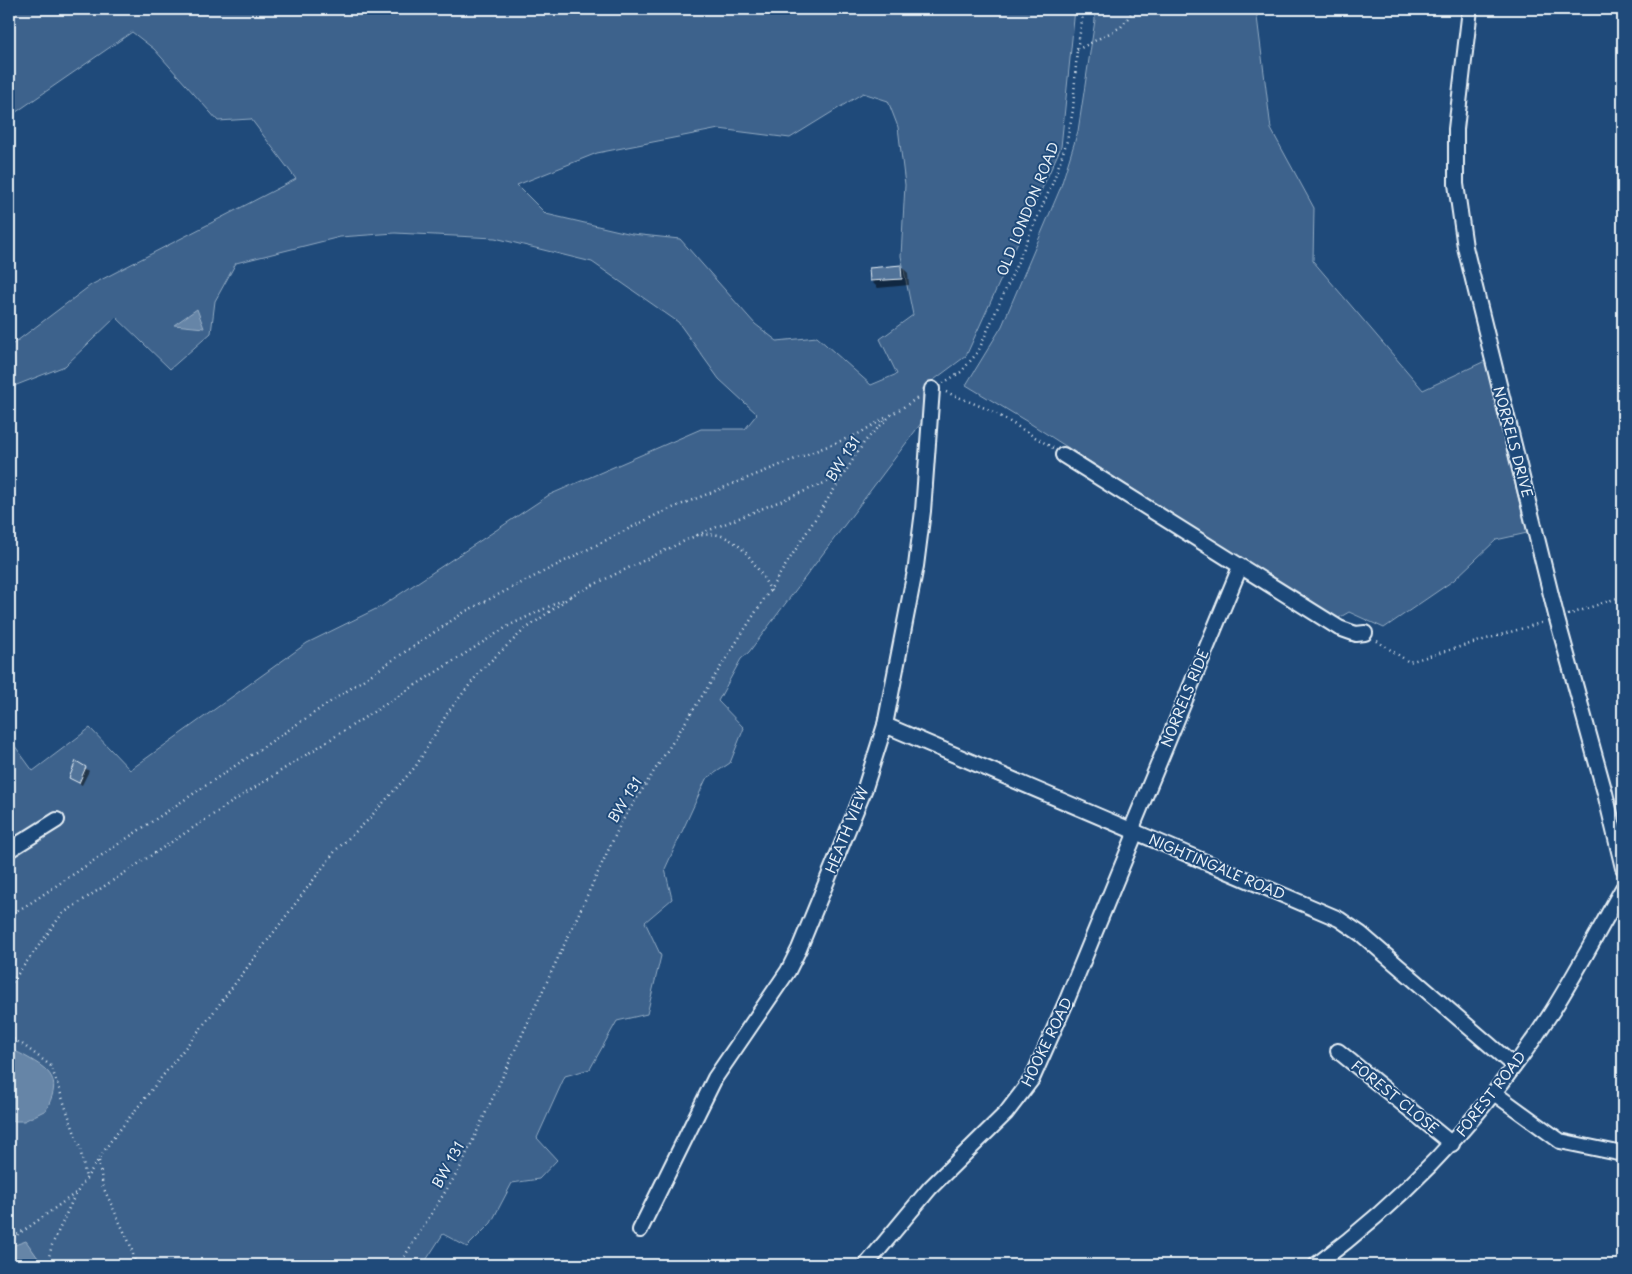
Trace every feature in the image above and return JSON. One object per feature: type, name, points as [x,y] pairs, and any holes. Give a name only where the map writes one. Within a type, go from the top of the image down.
[{"type":"street","name":"NORRELS DRIVE","points":[[1470,9],[1456,129],[1456,184],[1465,247],[1556,618],[1605,793],[1623,868]]},
{"type":"street","name":"HEATH VIEW","points":[[640,1230],[716,1078],[788,971],[799,949],[865,788],[885,725],[916,566],[923,511],[932,388]]},
{"type":"street","points":[[1063,455],[1339,628],[1356,634],[1365,633]]},
{"type":"street","name":"NORRELS RIDE","points":[[1134,831],[1134,823],[1240,567]]},
{"type":"street","name":"NIGHTINGALE ROAD","points":[[885,725],[1325,913],[1351,926],[1514,1066]]},
{"type":"street","points":[[9,850],[57,820]]},
{"type":"street","name":"HOOKE ROAD","points":[[866,1265],[930,1188],[1006,1113],[1032,1079],[1068,1000],[1133,838],[1134,831]]},
{"type":"street","name":"FOREST ROAD","points":[[1316,1265],[1402,1193],[1452,1144],[1494,1093],[1553,1009],[1623,888]]},
{"type":"street","name":"FOREST CLOSE","points":[[1338,1051],[1452,1144]]},
{"type":"street","points":[[1494,1093],[1560,1141],[1623,1154]]},
{"type":"path","name":"OLD LONDON ROAD","points":[[932,388],[961,372],[978,352],[1053,182],[1067,141],[1073,110],[1077,50],[1084,9]]},
{"type":"path","points":[[1077,50],[1121,27],[1131,14],[1131,9]]},
{"type":"path","points":[[932,388],[961,397],[992,411],[1063,455]]},
{"type":"path","name":"BW 131","points":[[399,1265],[459,1170],[621,823],[846,474],[865,441],[891,415],[932,388]]},
{"type":"path","points":[[9,915],[29,904],[466,611],[660,513],[858,434],[891,415]]},
{"type":"path","points":[[9,986],[62,914],[243,795],[510,625],[695,536],[846,474]]},
{"type":"path","points":[[695,536],[721,535],[742,547],[757,567],[771,591]]},
{"type":"path","points":[[47,1265],[52,1245],[79,1190],[99,1160],[336,850],[367,821],[416,766],[448,712],[483,668],[523,631],[571,596]]},
{"type":"path","points":[[1365,633],[1409,662],[1623,596]]},
{"type":"path","points":[[9,1037],[22,1044],[50,1066],[80,1148],[86,1179]]},
{"type":"path","points":[[99,1160],[103,1187],[130,1244],[136,1265]]},
{"type":"path","points":[[9,1240],[30,1227],[79,1190]]},
{"type":"shaded area","points":[[9,9],[1075,9],[1061,147],[966,356],[923,388],[922,422],[749,652],[741,659],[718,701],[744,728],[730,763],[706,779],[665,869],[672,899],[645,922],[661,956],[647,1014],[617,1021],[590,1069],[565,1076],[537,1138],[557,1160],[539,1179],[512,1183],[491,1223],[467,1247],[443,1234],[423,1265],[9,1265],[9,738],[33,771],[90,728],[130,770],[307,643],[382,606],[549,495],[701,429],[745,429],[757,414],[719,379],[678,322],[592,262],[495,238],[395,233],[340,237],[236,263],[215,301],[211,333],[170,369],[116,317],[65,366],[9,388],[9,347],[91,285],[296,179],[251,119],[218,121],[154,49],[132,32],[9,117]],"holes":[[[863,93],[888,101],[898,127],[905,185],[901,256],[913,315],[880,339],[897,374],[871,385],[817,337],[777,341],[755,324],[680,239],[632,234],[546,214],[517,185],[597,153],[719,129],[790,138]]]},
{"type":"shaded area","points":[[1094,9],[1256,9],[1271,129],[1314,208],[1313,261],[1423,390],[1485,361],[1527,533],[1496,540],[1454,580],[1384,628],[1349,612],[1337,619],[1031,424],[966,385],[1002,326],[1060,189],[1078,131],[1095,20]]},
{"type":"shaded area","points":[[197,309],[204,328],[174,325]]},
{"type":"shaded area","points":[[9,1049],[20,1053],[38,1064],[50,1074],[53,1080],[53,1093],[46,1110],[24,1121],[9,1121]]},
{"type":"shaded area","points":[[26,1241],[38,1258],[37,1265],[9,1265],[9,1247]]},
{"type":"building","points":[[901,265],[902,279],[870,281],[869,268]]},
{"type":"building","points":[[76,761],[86,767],[79,783],[69,778]]}]
